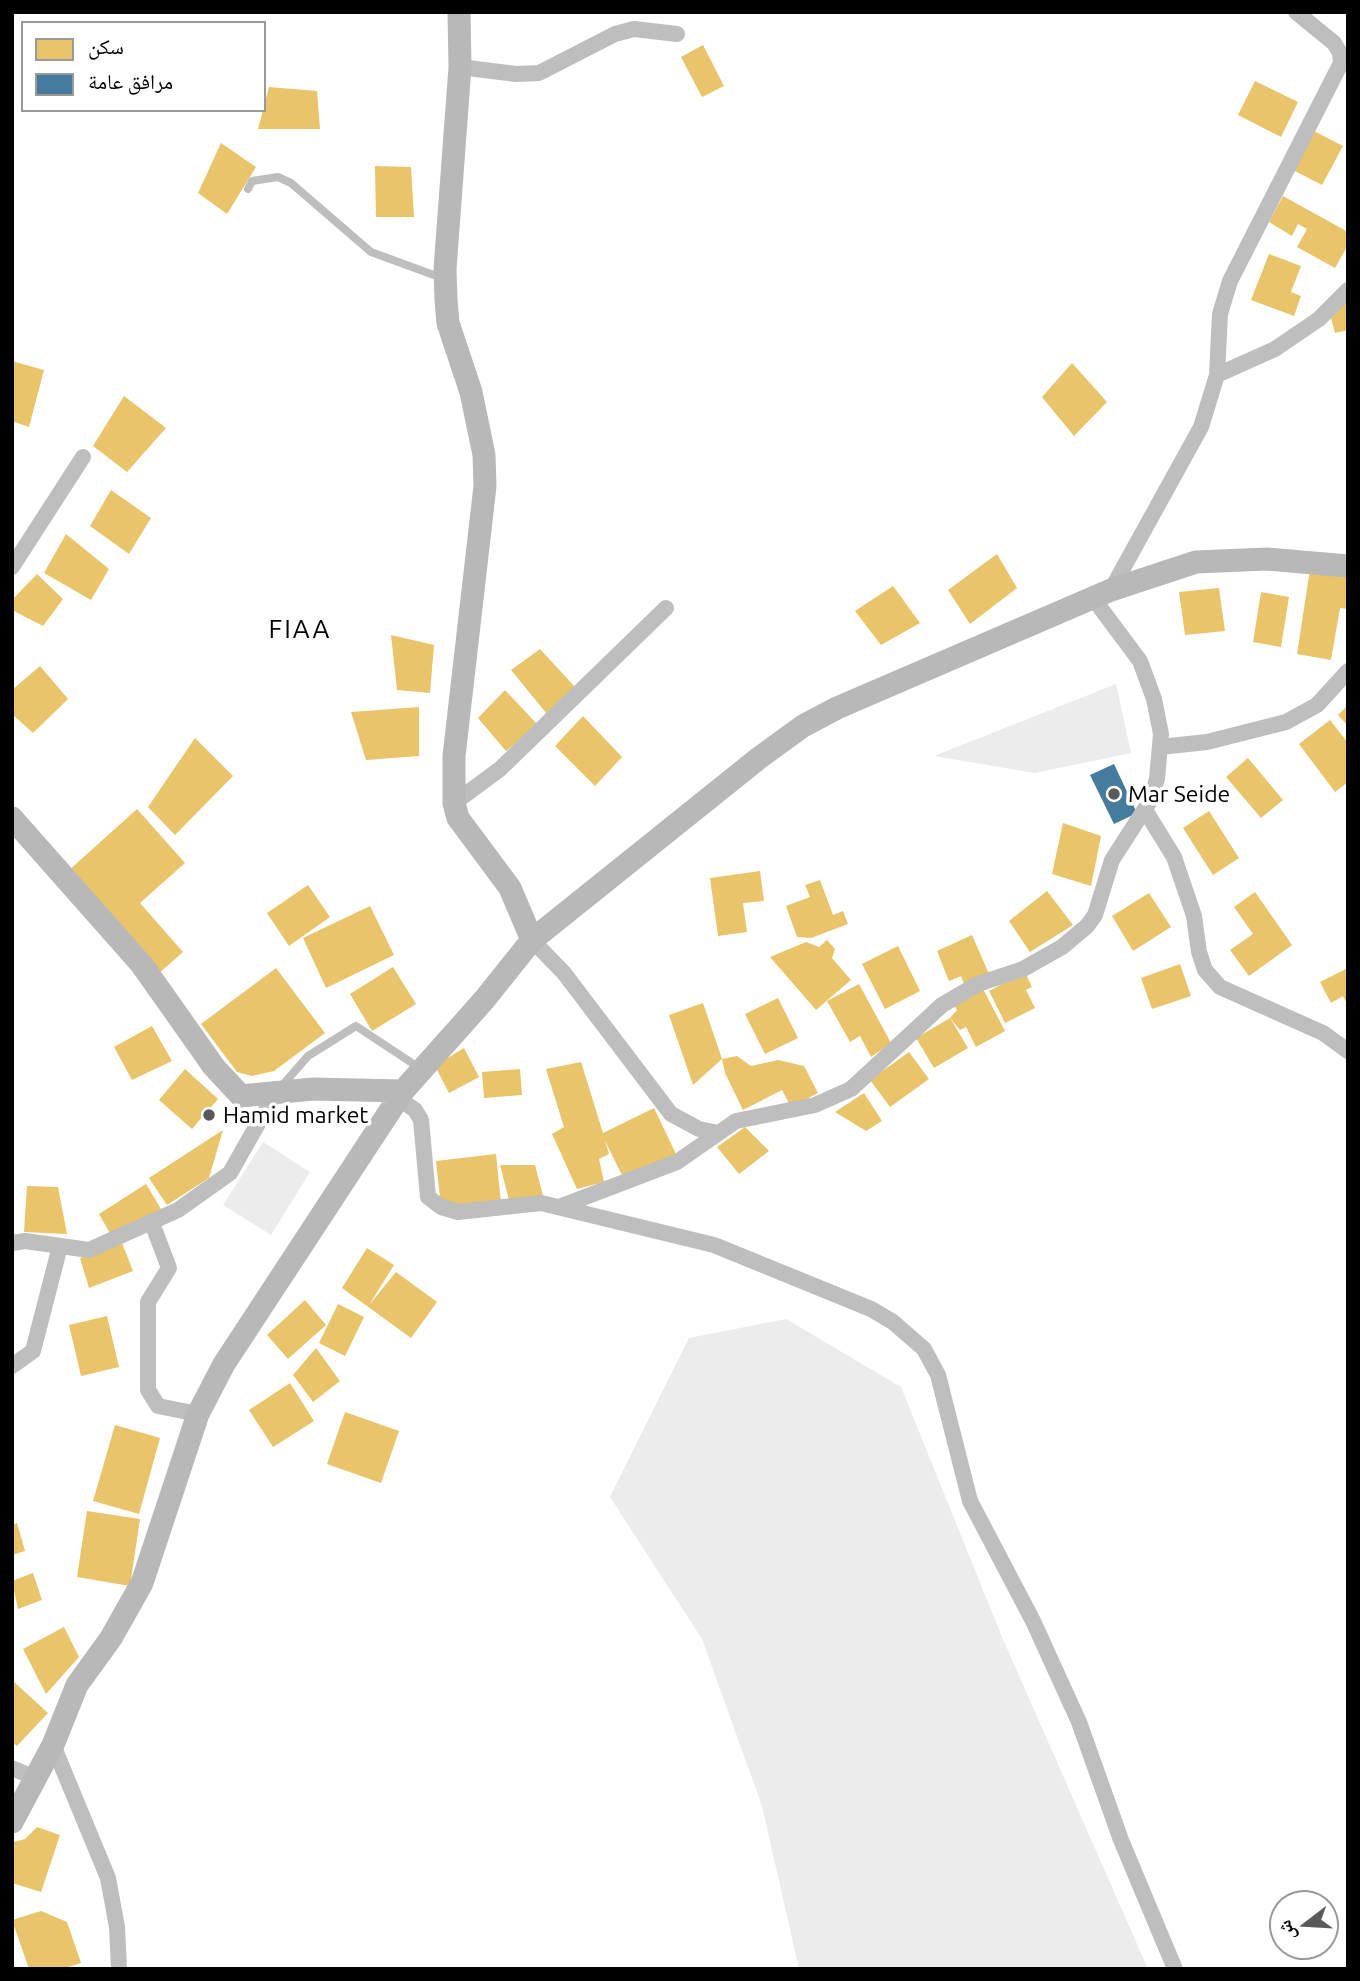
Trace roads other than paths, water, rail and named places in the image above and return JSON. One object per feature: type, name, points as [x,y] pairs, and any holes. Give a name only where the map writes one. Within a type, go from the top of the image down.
[{"type":"main road","points":[[459,12],[460,67],[445,279],[449,323],[471,392],[482,445],[485,486],[454,756],[454,803],[458,818],[510,888],[532,940]]},
{"type":"main road","points":[[12,1822],[53,1745],[77,1685],[111,1638],[142,1583],[198,1414],[223,1364],[401,1095],[532,940],[578,900],[803,726],[837,708],[1102,594],[1196,562],[1229,558],[1304,560],[1348,566]]},
{"type":"main road","points":[[12,818],[142,964],[214,1067],[241,1096],[277,1090],[401,1095]]},
{"type":"street","points":[[558,1207],[677,1162],[744,1118],[805,1108],[851,1089],[942,1005],[978,984],[1023,969],[1062,947],[1095,915],[1112,860],[1145,810],[1157,779],[1160,747],[1154,699],[1140,660],[1102,594],[1182,466],[1201,427],[1217,375],[1220,314],[1237,261],[1311,126],[1341,62],[1340,53],[1334,43],[1296,12]]},
{"type":"street","points":[[460,67],[516,75],[538,73],[615,34],[634,29],[677,34]]},
{"type":"street","points":[[1217,375],[1275,349],[1319,319],[1348,290]]},
{"type":"street","points":[[15,556],[83,457]]},
{"type":"street","points":[[454,803],[500,769],[666,607]]},
{"type":"street","points":[[1160,747],[1207,742],[1286,722],[1317,705],[1348,671]]},
{"type":"street","points":[[1145,810],[1174,857],[1191,904],[1205,970],[1220,987],[1323,1033],[1348,1051]]},
{"type":"street","points":[[532,940],[564,972],[671,1114],[699,1129],[718,1133]]},
{"type":"street","points":[[12,1243],[25,1241],[89,1250],[152,1223],[195,1200],[230,1173],[277,1090]]},
{"type":"street","points":[[401,1095],[421,1120],[425,1141],[424,1181],[428,1197],[434,1203],[458,1212],[541,1203],[714,1245],[871,1309],[893,1322],[924,1349],[938,1375],[970,1501],[1033,1621],[1079,1722],[1121,1840],[1175,1969]]},
{"type":"street","points":[[152,1223],[169,1268],[148,1302],[148,1390],[158,1406],[198,1414]]},
{"type":"street","points":[[12,1366],[33,1351],[60,1246]]},
{"type":"street","points":[[53,1745],[108,1878],[117,1927],[119,1969]]},
{"type":"street","points":[[12,1768],[35,1778]]},
{"type":"lane","points":[[248,189],[252,181],[278,177],[291,183],[371,251],[445,279]]},
{"type":"lane","points":[[277,1090],[309,1056],[356,1026],[421,1069]]},
{"type":"place","name":"Mar Seide","points":[[1114,794]]},
{"type":"place","name":"Hamid market","points":[[209,1115]]},
{"type":"district","name":"FIAA","points":[[300,629]]}]
